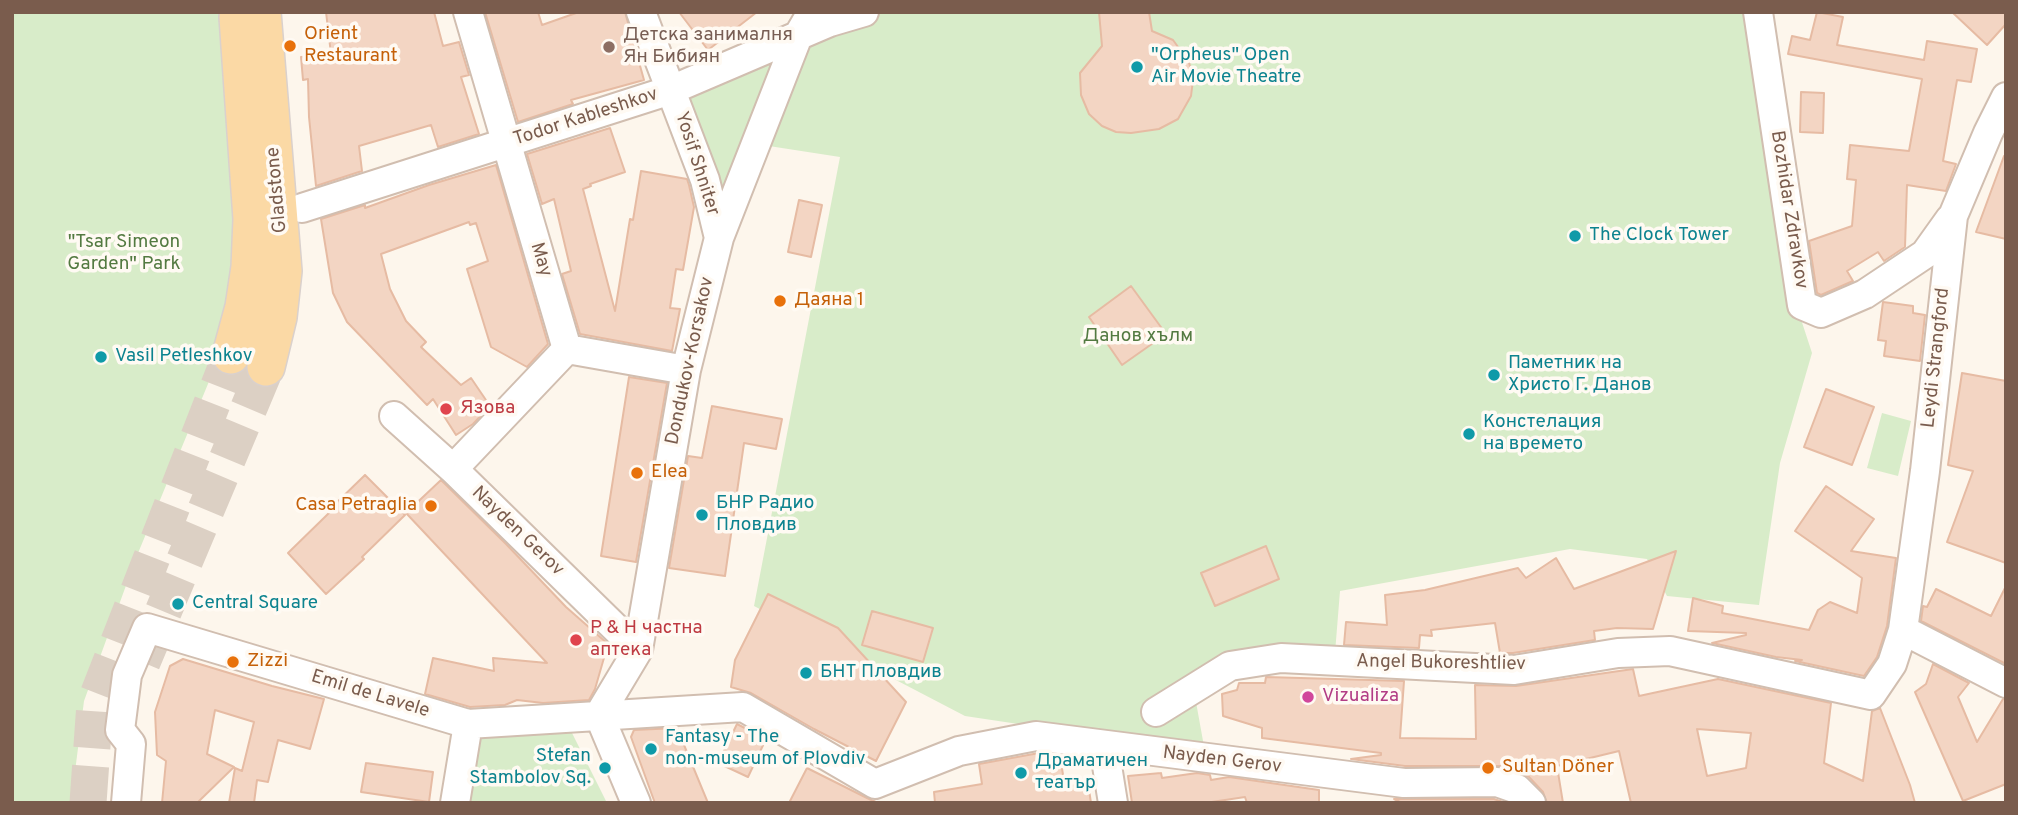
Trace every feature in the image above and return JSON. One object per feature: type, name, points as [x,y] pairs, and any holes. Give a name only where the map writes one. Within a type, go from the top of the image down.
[{"type":"main road","name":"Gladstone","points":[[231,355],[244,307],[250,267],[252,219],[238,12]]},
{"type":"main road","name":"Gladstone","points":[[262,12],[284,271],[278,317],[266,367]]},
{"type":"street","name":"May","points":[[468,12],[567,349]]},
{"type":"street","name":"Yosif Shniter","points":[[641,12],[705,180],[719,238]]},
{"type":"street","name":"Todor Kableshkov","points":[[302,208],[671,90],[805,24],[830,22],[864,12]]},
{"type":"street","name":"Bozhidar Zdravkov","points":[[1758,12],[1802,305],[1821,313],[1865,294],[1926,254],[1953,216]]},
{"type":"street","name":"Dondukov-Korsakov","points":[[599,715],[638,650],[686,370],[719,238],[805,24]]},
{"type":"street","name":"Leydi Strangford","points":[[1903,629],[1925,471],[1953,216],[1988,132],[2006,97]]},
{"type":"street","points":[[453,469],[567,349],[686,370]]},
{"type":"street","name":"Nayden Gerov","points":[[394,416],[453,469],[638,650]]},
{"type":"street","name":"Emil de Lavele","points":[[126,803],[131,744],[120,730],[127,675],[147,628],[468,724],[599,715]]},
{"type":"street","points":[[1903,629],[2006,683]]},
{"type":"street","name":"Angel Bukoreshtliev","points":[[1156,712],[1230,666],[1281,658],[1514,670],[1618,653],[1670,651],[1871,695],[1892,664],[1903,629]]},
{"type":"street","name":"Nayden Gerov","points":[[599,715],[743,707],[875,784],[960,751],[1037,736],[1104,747],[1404,783],[1497,782],[1517,789],[1531,803]]},
{"type":"street","points":[[599,715],[636,803]]},
{"type":"street","points":[[455,803],[468,724]]},
{"type":"street","points":[[1104,747],[1113,803]]},
{"type":"green space","name":"\"Tsar Simeon Garden\" Park","points":[[12,12],[228,12],[238,268],[222,350],[136,558],[84,701],[71,803],[12,803]]},
{"type":"green space","name":"Данов хълм","points":[[864,12],[1756,12],[1795,301],[1812,353],[1780,463],[1759,605],[1667,596],[1647,559],[1570,549],[1340,591],[1335,653],[1228,662],[1196,702],[1205,752],[965,716],[754,606],[840,157],[756,144],[719,234],[671,90],[763,51],[781,81],[830,22]]},
{"type":"green space","points":[[1882,413],[1911,421],[1898,476],[1867,468]]},
{"type":"green space","points":[[568,725],[607,803],[465,803],[470,732]]},
{"type":"building","points":[[326,12],[434,12],[443,46],[459,42],[469,75],[461,77],[479,134],[438,147],[431,125],[359,146],[362,171],[316,186],[308,79],[303,80],[301,57],[331,54]]},
{"type":"building","points":[[485,12],[538,12],[542,25],[579,12],[625,12],[644,80],[571,100],[573,104],[518,122]]},
{"type":"building","points":[[679,12],[757,12],[708,50]]},
{"type":"building","name":"\"Orpheus\" Open Air Movie Theatre","points":[[1099,12],[1149,12],[1152,31],[1173,40],[1189,62],[1193,80],[1191,96],[1178,119],[1159,129],[1131,133],[1116,132],[1102,126],[1089,114],[1081,95],[1080,73],[1102,46]]},
{"type":"building","points":[[1817,12],[1843,17],[1837,45],[1924,60],[1927,41],[1977,49],[1971,82],[1957,80],[1943,161],[1956,164],[1946,191],[1907,185],[1905,247],[1884,261],[1878,252],[1847,271],[1853,281],[1821,295],[1817,293],[1809,241],[1852,226],[1856,180],[1847,179],[1850,145],[1909,151],[1922,79],[1788,54],[1792,36],[1810,40]]},
{"type":"building","points":[[1952,12],[2006,12],[2006,24],[1987,45]]},
{"type":"building","points":[[1801,92],[1824,93],[1823,133],[1800,132]]},
{"type":"building","points":[[610,128],[625,172],[583,189],[615,311],[641,171],[687,179],[689,185],[694,207],[683,270],[676,269],[670,308],[680,309],[672,351],[580,334],[562,274],[571,271],[554,199],[542,204],[527,154]]},
{"type":"building","points":[[2004,156],[2006,157],[2006,239],[1976,232]]},
{"type":"building","points":[[496,165],[548,344],[527,367],[491,347],[467,269],[488,261],[476,223],[470,225],[469,222],[381,254],[390,289],[406,321],[426,342],[421,347],[461,385],[471,378],[490,406],[473,424],[456,435],[433,399],[427,405],[347,322],[333,293],[321,219],[365,205],[365,208]]},
{"type":"building","points":[[799,200],[822,205],[811,257],[788,252]]},
{"type":"building","points":[[1131,286],[1166,334],[1122,365],[1089,317]]},
{"type":"building","points":[[1883,302],[1913,306],[1913,313],[1925,315],[1920,361],[1884,356],[1886,341],[1878,340]]},
{"type":"building","points":[[1962,373],[2006,381],[2006,563],[1947,542],[1973,471],[1948,465]]},
{"type":"building","points":[[629,377],[667,383],[636,562],[601,556]]},
{"type":"building","points":[[1826,389],[1874,407],[1852,465],[1804,447]]},
{"type":"building","name":"БНР Радио Пловдив","points":[[712,406],[782,419],[776,449],[744,443],[725,576],[669,568],[688,456],[702,458]]},
{"type":"building","points":[[365,475],[405,515],[362,557],[364,559],[326,594],[288,553]]},
{"type":"building","points":[[441,480],[566,607],[608,644],[595,689],[589,700],[543,703],[517,700],[505,705],[470,707],[425,694],[433,658],[494,671],[493,658],[547,663],[406,513]]},
{"type":"building","points":[[1826,486],[1874,519],[1851,551],[1896,558],[1887,626],[1877,657],[1864,676],[1795,661],[1802,660],[1712,643],[1746,633],[1688,631],[1693,598],[1723,606],[1722,613],[1809,630],[1818,610],[1830,602],[1857,613],[1862,578],[1795,531]]},
{"type":"building","points":[[1266,546],[1279,579],[1215,606],[1201,573]]},
{"type":"building","points":[[1676,551],[1653,629],[1617,628],[1594,631],[1595,640],[1513,653],[1500,653],[1495,623],[1431,630],[1432,636],[1420,635],[1419,648],[1344,645],[1346,622],[1387,625],[1385,595],[1425,590],[1518,568],[1526,578],[1556,558],[1574,589]]},
{"type":"building","points":[[2006,586],[2006,664],[1921,621],[1923,606],[1927,607],[1936,589],[1991,616]]},
{"type":"building","name":"БНТ Пловдив","points":[[768,594],[838,628],[906,702],[876,761],[751,693],[731,687],[735,660]]},
{"type":"building","points":[[872,611],[933,628],[923,662],[862,645]]},
{"type":"building","points":[[183,659],[324,699],[310,749],[278,740],[268,782],[257,780],[254,803],[229,803],[235,768],[242,771],[254,722],[215,710],[207,754],[234,767],[197,803],[162,803],[166,761],[157,755],[155,712],[170,666]]},
{"type":"building","points":[[1933,664],[1969,683],[1958,697],[1977,742],[2003,699],[2006,699],[2006,784],[1963,801],[1915,692],[1926,684]]},
{"type":"building","points":[[1633,669],[1639,696],[1718,679],[1831,703],[1824,763],[1863,781],[1872,711],[1880,708],[1915,803],[1631,803],[1619,751],[1557,766],[1563,803],[1547,803],[1543,792],[1529,777],[1502,766],[1405,766],[1351,759],[1381,753],[1262,738],[1262,728],[1223,716],[1222,694],[1237,690],[1239,683],[1265,683],[1266,677],[1404,681],[1400,738],[1476,739],[1475,685],[1516,686]],"holes":[[[1697,729],[1751,733],[1746,768],[1707,776]]]},
{"type":"building","points":[[737,724],[766,739],[748,777],[718,763]]},
{"type":"building","points":[[677,728],[708,803],[655,803],[631,737],[634,730]]},
{"type":"building","name":"Драматичен театър","points":[[1039,753],[1060,756],[1065,787],[1088,783],[1091,803],[935,803],[934,792],[982,784],[979,764]]},
{"type":"building","points":[[366,763],[433,772],[429,802],[361,792]]},
{"type":"building","points":[[807,768],[867,798],[878,803],[789,803]]},
{"type":"building","points":[[1161,773],[1162,778],[1197,773],[1210,775],[1211,780],[1229,777],[1319,790],[1319,803],[1247,803],[1245,797],[1205,803],[1132,803],[1128,776]]},
{"type":"building","points":[[1394,799],[1494,799],[1506,803],[1402,803]]},
{"type":"tunnel","points":[[88,803],[95,703],[231,355]]},
{"type":"tunnel","points":[[142,662],[266,367]]},
{"type":"place","name":"Orient Restaurant","points":[[290,46]]},
{"type":"place","name":"Детска занималня Ян Бибиян","points":[[609,47]]},
{"type":"place","name":"\"Orpheus\" Open Air Movie Theatre","points":[[1137,67]]},
{"type":"place","name":"The Clock Tower","points":[[1575,236]]},
{"type":"place","name":"Даяна 1","points":[[780,301]]},
{"type":"place","name":"Vasil Petleshkov","points":[[101,357]]},
{"type":"place","name":"Паметник на Христо Г. Данов","points":[[1494,375]]},
{"type":"place","name":"Язова","points":[[446,409]]},
{"type":"place","name":"Констелация на времето","points":[[1469,434]]},
{"type":"place","name":"Elea","points":[[637,473]]},
{"type":"place","name":"Casa Petraglia","points":[[431,506]]},
{"type":"place","name":"БНР Радио Пловдив","points":[[702,515]]},
{"type":"place","name":"Central Square","points":[[178,604]]},
{"type":"place","name":"Р & Н частна аптека","points":[[576,640]]},
{"type":"place","name":"Zizzi","points":[[233,662]]},
{"type":"place","name":"БНТ Пловдив","points":[[806,673]]},
{"type":"place","name":"Vizualiza","points":[[1308,697]]},
{"type":"place","name":"Fantasy - The non-museum of Plovdiv","points":[[651,749]]},
{"type":"place","name":"Stefan Stambolov Sq.","points":[[605,768]]},
{"type":"place","name":"Sultan Döner","points":[[1488,768]]},
{"type":"place","name":"Драматичен театър","points":[[1021,773]]}]
